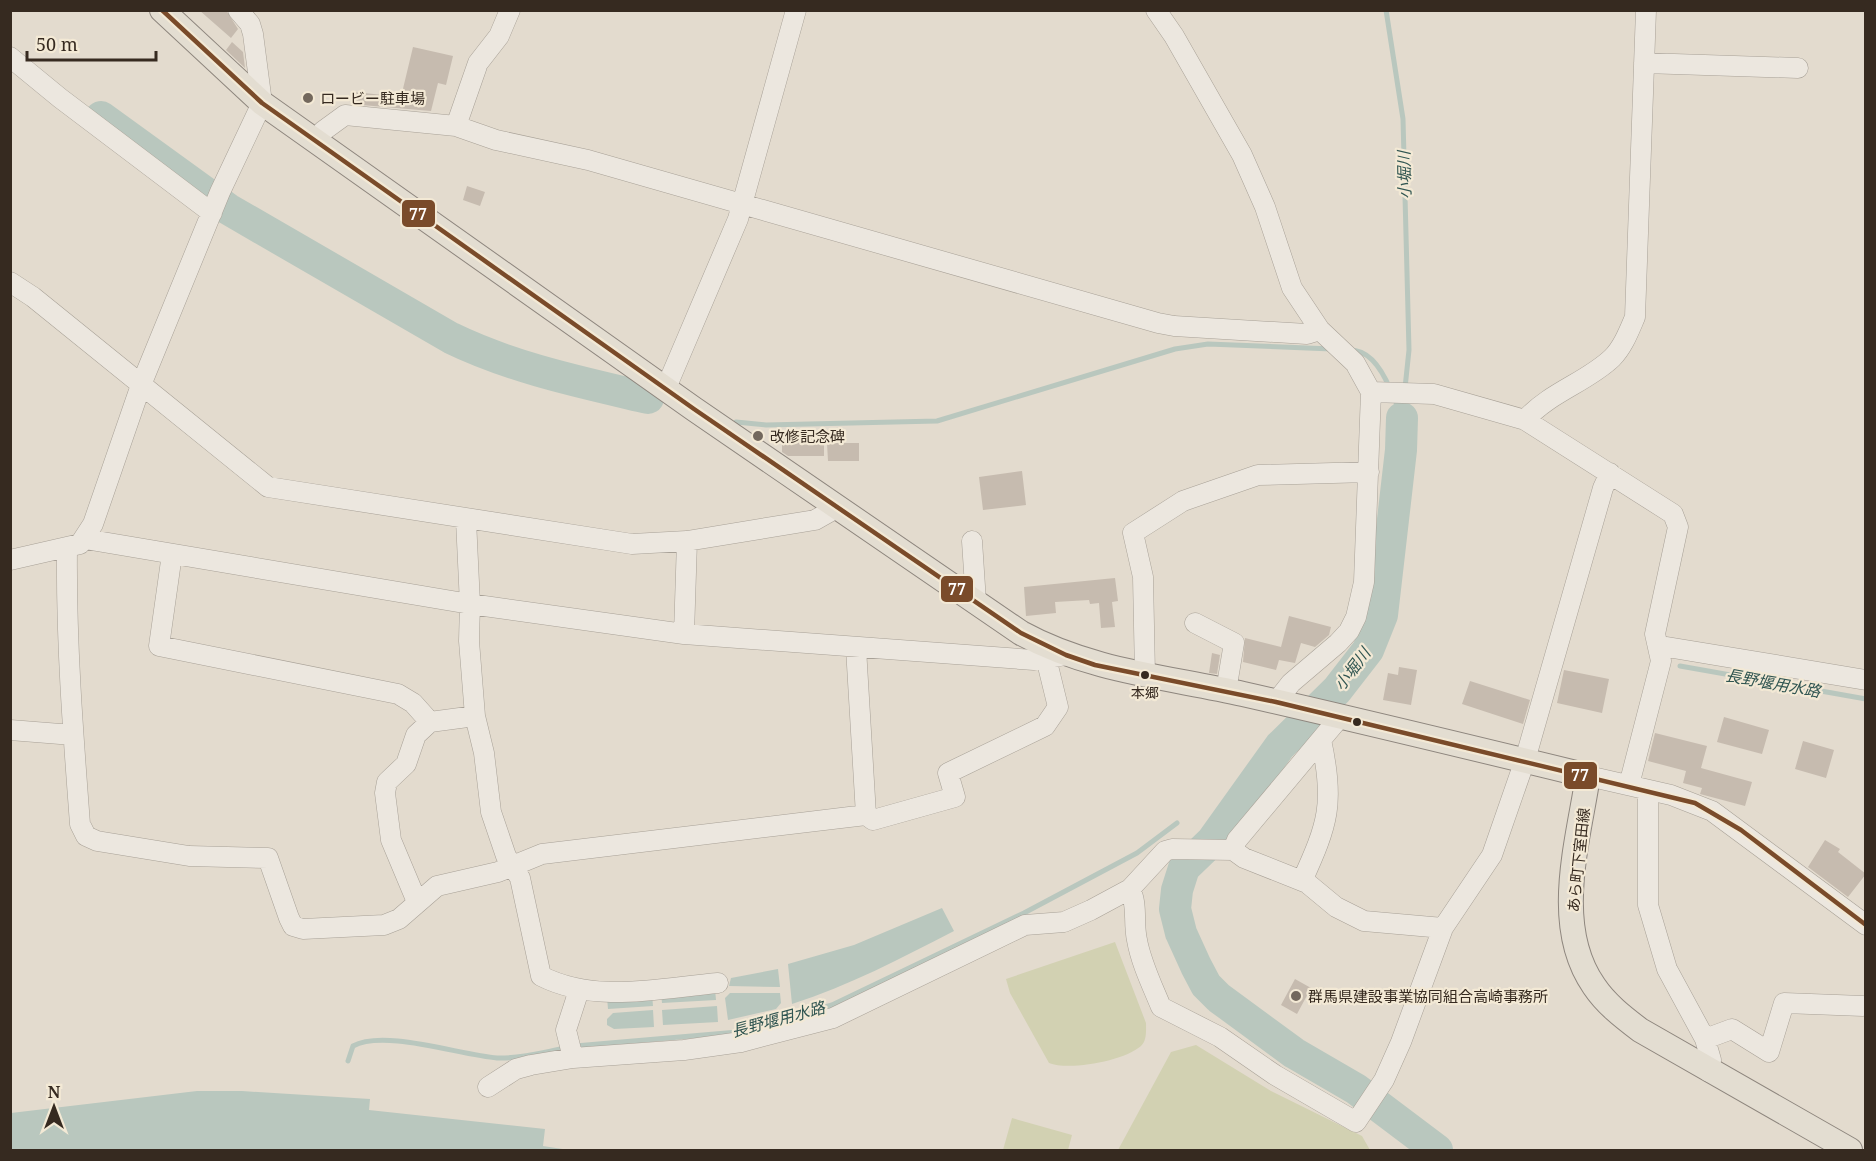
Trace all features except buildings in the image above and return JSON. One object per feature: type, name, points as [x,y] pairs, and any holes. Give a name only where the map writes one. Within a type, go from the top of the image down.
[{"type":"main road","points":[[162,10],[262,102],[666,388],[1056,657],[1281,703],[1588,776]]},
{"type":"main road","name":"あら町下室田線","points":[[1588,776],[1572,905],[1572,937],[1580,962],[1594,986],[1615,1010],[1640,1030],[1709,1072],[1850,1150]]},
{"type":"street","points":[[10,560],[68,549],[80,544],[93,524],[141,385],[216,204],[262,102],[253,34],[250,24],[238,10]]},
{"type":"street","points":[[456,126],[478,63],[499,36],[510,10]]},
{"type":"street","points":[[666,388],[706,299],[742,204],[796,10]]},
{"type":"street","points":[[1156,10],[1174,36],[1242,155],[1264,207],[1292,288],[1326,335],[1349,357],[1374,392],[1364,582],[1356,617],[1349,632],[1291,683],[1281,703]]},
{"type":"street","points":[[1525,420],[1537,406],[1613,358],[1627,337],[1635,317],[1646,10]]},
{"type":"street","points":[[10,57],[60,99],[216,204]]},
{"type":"street","points":[[1644,63],[1798,68]]},
{"type":"street","points":[[318,142],[323,131],[345,115],[456,126],[496,140],[550,150],[1158,323],[1174,326],[1326,335]]},
{"type":"street","points":[[10,282],[268,487],[466,520],[632,544],[687,541],[815,520],[838,507]]},
{"type":"street","points":[[1374,392],[1434,394],[1525,420],[1673,514],[1678,527],[1655,634],[1661,661],[1638,788],[1648,905],[1667,969],[1705,1039],[1712,1060],[1709,1072]]},
{"type":"street","points":[[1145,675],[1143,577],[1133,533],[1183,501],[1258,475],[1369,472]]},
{"type":"street","points":[[1130,889],[1134,897],[1135,932],[1139,952],[1161,1007],[1220,1037],[1275,1075],[1356,1122],[1384,1080],[1401,1042],[1443,928],[1492,855],[1525,760],[1603,488],[1610,473]]},
{"type":"street","points":[[466,520],[470,604],[469,641],[475,716],[484,753],[491,812],[506,856],[520,878],[528,906],[533,945],[541,976],[579,990],[607,993],[718,983]]},
{"type":"street","points":[[68,549],[66,616],[80,824],[86,836],[97,841],[189,856],[268,858],[289,918],[293,926],[303,929],[384,925],[399,919],[437,886],[513,867],[542,854],[866,815],[873,820],[955,797],[948,773],[1045,726],[1058,707],[1056,657],[1034,660],[684,634],[470,604],[85,539]]},
{"type":"street","points":[[684,634],[687,541]]},
{"type":"street","points":[[972,541],[976,602]]},
{"type":"street","points":[[172,554],[159,646],[398,694],[413,703],[430,722]]},
{"type":"street","points":[[1195,623],[1234,643],[1226,691]]},
{"type":"street","points":[[1659,651],[1667,647],[1866,680]]},
{"type":"street","points":[[856,648],[866,815]]},
{"type":"street","points":[[417,902],[391,840],[385,793],[387,782],[406,764],[416,735],[430,722],[475,716]]},
{"type":"street","points":[[1230,849],[1321,740],[1335,716]]},
{"type":"street","points":[[10,730],[74,735]]},
{"type":"street","points":[[1302,881],[1321,840],[1328,813],[1330,788],[1321,740]]},
{"type":"street","points":[[1588,776],[1695,803],[1726,820],[1866,925]]},
{"type":"street","points":[[488,1087],[516,1068],[572,1055],[684,1050],[741,1042],[833,1018],[1025,925],[1073,919],[1130,889],[1165,851],[1172,849],[1230,849],[1244,858],[1302,881],[1336,907],[1364,921],[1443,928]]},
{"type":"street","points":[[572,1055],[566,1030],[579,990]]},
{"type":"street","points":[[1705,1039],[1732,1029],[1769,1052],[1784,1003],[1863,1006]]},
{"type":"green space","points":[[1115,942],[1146,1023],[1143,1044],[1122,1056],[1096,1063],[1069,1066],[1049,1063],[1010,993],[1006,979]]},
{"type":"green space","points":[[1196,1045],[1271,1091],[1362,1136],[1370,1150],[1118,1150],[1171,1052]]},
{"type":"green space","points":[[1012,1118],[1072,1135],[1068,1150],[1003,1150]]},
{"type":"shaded area","points":[[942,908],[954,931],[854,980],[792,1004],[788,964],[854,945]]},
{"type":"shaded area","points":[[778,969],[780,987],[729,986],[731,978]]},
{"type":"shaded area","points":[[715,989],[716,1000],[662,1003],[661,993]]},
{"type":"shaded area","points":[[730,993],[780,993],[781,1003],[776,1009],[728,1020],[725,998]]},
{"type":"shaded area","points":[[652,994],[653,1006],[608,1009],[607,997]]},
{"type":"shaded area","points":[[717,1006],[718,1022],[663,1025],[662,1010]]},
{"type":"shaded area","points":[[653,1010],[654,1027],[614,1029],[607,1025],[607,1019],[613,1013]]},
{"type":"shaded area","points":[[197,1091],[242,1091],[370,1099],[369,1110],[545,1129],[543,1146],[569,1150],[11,1150],[11,1113]]},
{"type":"waterway","name":"小堀川","points":[[1386,10],[1403,119],[1409,350],[1405,388]]},
{"type":"waterway","points":[[101,117],[228,209],[451,338],[474,349],[523,366],[648,398]]},
{"type":"waterway","points":[[736,422],[766,425],[937,421],[1175,349],[1208,344],[1332,349]]},
{"type":"waterway","points":[[1350,350],[1370,358],[1380,369],[1390,389]]},
{"type":"waterway","points":[[1394,397],[1402,418]]},
{"type":"waterway","name":"小堀川","points":[[1402,418],[1401,450],[1382,615],[1368,650],[1337,690],[1280,746],[1212,841],[1184,868],[1177,890],[1175,909],[1181,933],[1196,966],[1206,985],[1219,998],[1294,1053],[1356,1089],[1437,1150]]},
{"type":"waterway","name":"長野堰用水路","points":[[1680,666],[1866,699]]},
{"type":"waterway","name":"長野堰用水路","points":[[575,1046],[738,1032],[832,1005],[1024,913],[1137,853],[1177,823]]},
{"type":"waterway","name":"長野堰用水路","points":[[348,1061],[353,1046],[383,1040],[423,1044],[497,1058],[566,1048]]},
{"type":"transit line","name":"77","points":[[162,10],[262,103],[694,409],[1021,633],[1066,655],[1095,665],[1276,702],[1695,803],[1741,830],[1866,925]]},
{"type":"place","name":"ロービー駐車場","points":[[308,98]]},
{"type":"place","name":"改修記念碑","points":[[758,436]]},
{"type":"place","name":"本郷","points":[[1145,675]]},
{"type":"place","name":"群馬県建設事業協同組合高崎事務所","points":[[1296,996]]}]
